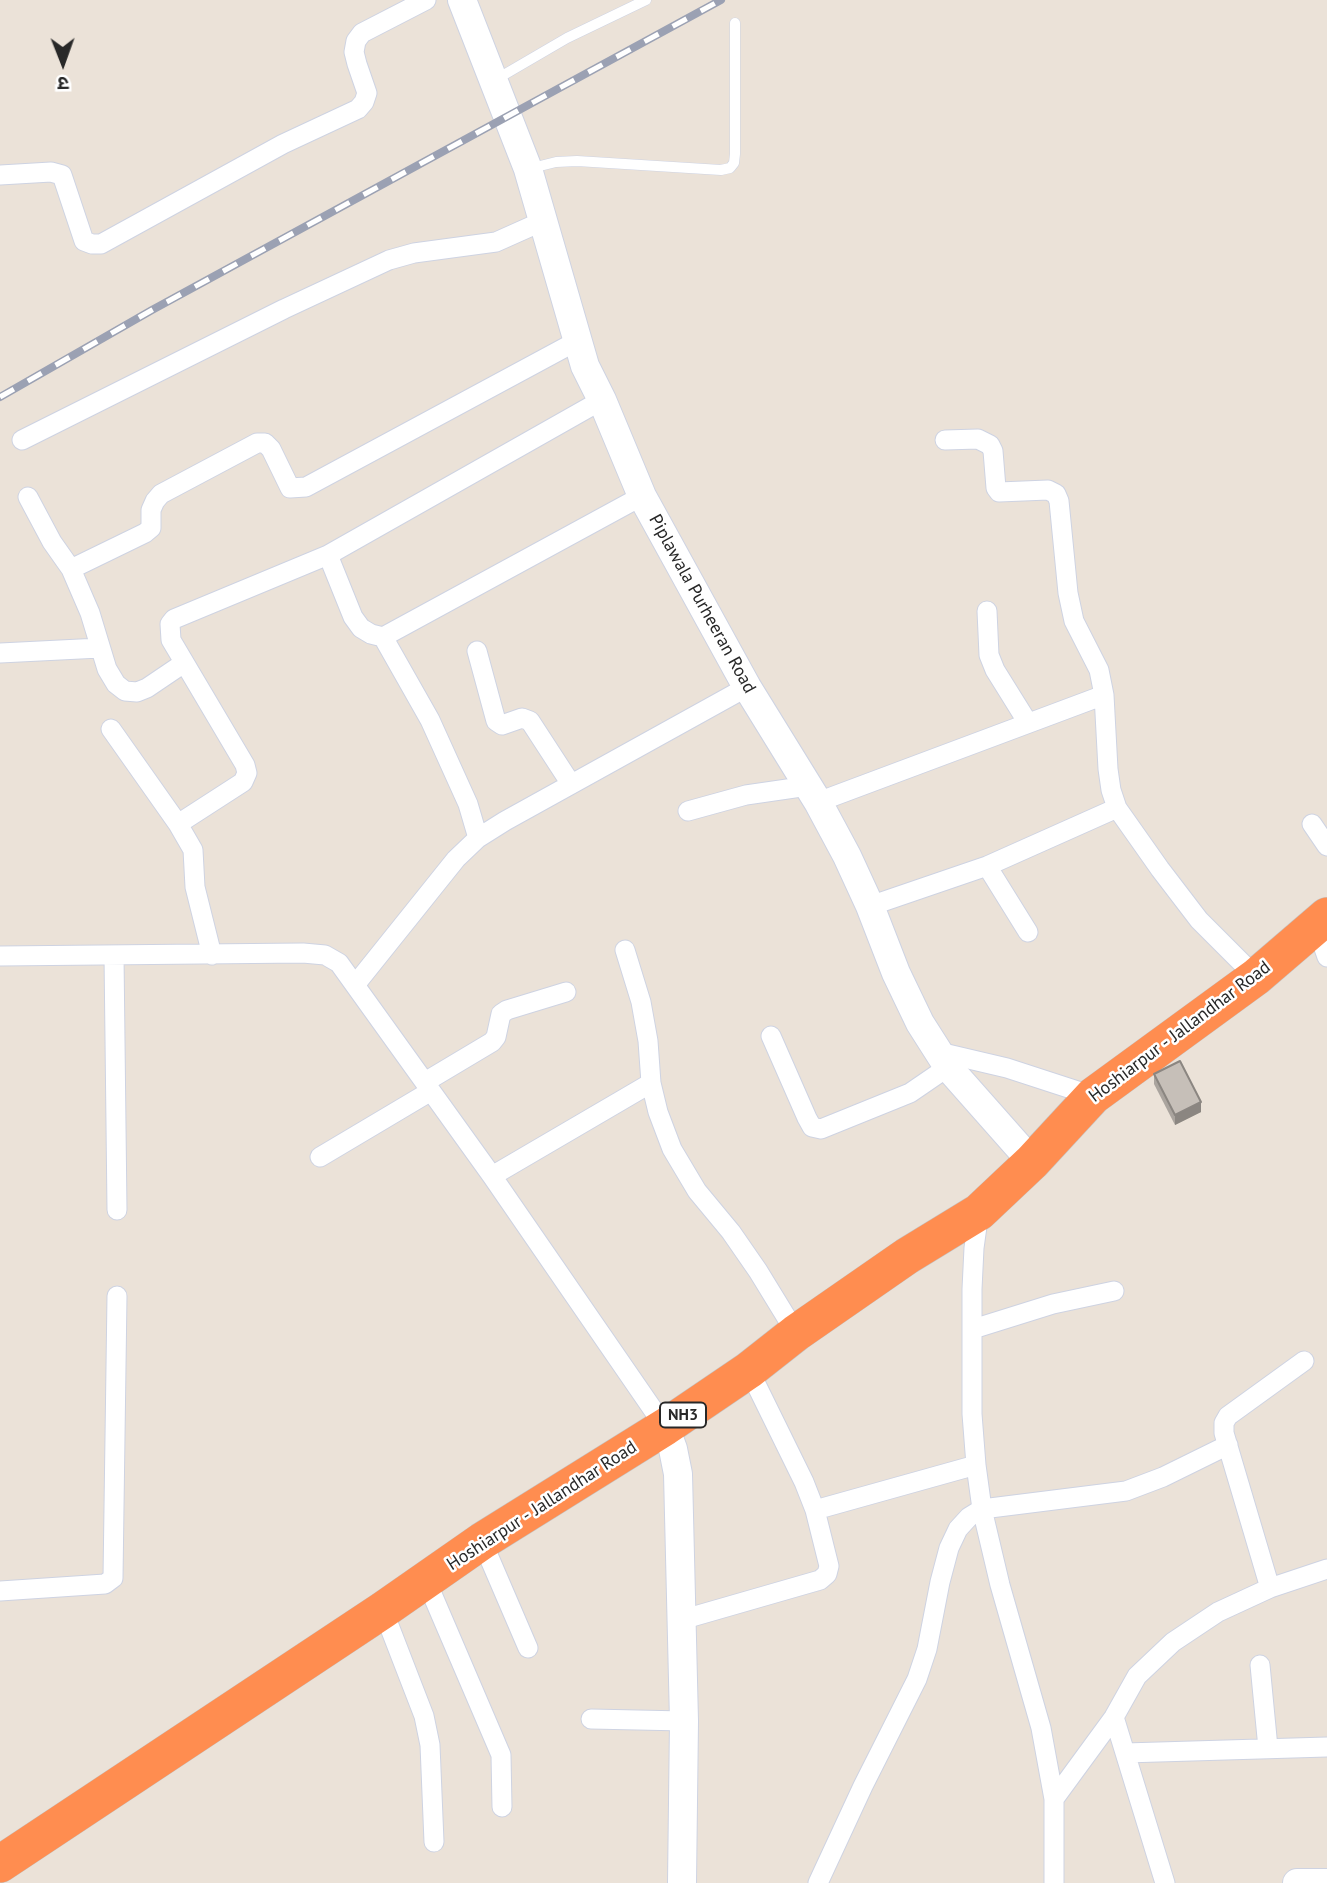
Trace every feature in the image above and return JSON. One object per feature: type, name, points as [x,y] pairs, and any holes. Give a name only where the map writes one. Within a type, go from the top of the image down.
[{"type":"highway","name":"Hoshiarpur - Jallandhar Road","points":[[1,1856],[383,1610],[482,1541],[665,1427],[907,1256],[979,1212],[1032,1162],[1093,1096],[1256,977],[1323,933]]},
{"type":"street","points":[[0,175],[51,172],[62,175],[84,241],[101,244],[283,144],[358,109],[365,102],[367,93],[354,52],[356,41],[362,33],[426,0]]},
{"type":"street","name":"Piplawala Purheeran Road","points":[[462,0],[528,169],[585,366],[642,496],[747,687],[813,794],[870,906],[920,1023],[944,1059],[1032,1162]]},
{"type":"street","points":[[22,440],[284,309],[389,260],[414,253],[496,242],[543,221]]},
{"type":"street","points":[[71,569],[145,533],[151,528],[151,510],[162,495],[257,443],[265,443],[271,449],[290,488],[306,487],[576,341]]},
{"type":"street","points":[[178,824],[243,782],[247,773],[246,765],[184,663],[169,631],[174,619],[328,555],[602,400]]},
{"type":"street","points":[[945,440],[978,439],[990,445],[996,488],[999,492],[1048,491],[1056,494],[1074,621],[1099,670],[1104,695],[1108,769],[1111,790],[1118,808],[1199,920],[1256,977]]},
{"type":"street","points":[[328,555],[353,617],[361,628],[383,637],[642,496]]},
{"type":"street","points":[[28,497],[52,542],[71,569],[90,613],[107,669],[116,684],[125,691],[137,692],[148,688],[184,663]]},
{"type":"street","points":[[987,611],[986,638],[989,655],[995,670],[1028,723]]},
{"type":"street","points":[[383,637],[430,720],[468,804],[478,838]]},
{"type":"street","points":[[0,653],[100,648]]},
{"type":"street","points":[[477,651],[496,721],[502,725],[523,718],[530,721],[571,784]]},
{"type":"street","points":[[355,985],[456,859],[478,838],[747,687]]},
{"type":"street","points":[[688,811],[746,794],[813,794],[1104,695]]},
{"type":"street","points":[[111,729],[178,824],[195,857],[195,887],[212,955]]},
{"type":"street","points":[[870,906],[987,866],[1118,808]]},
{"type":"street","points":[[1312,824],[1327,846]]},
{"type":"street","points":[[987,866],[1028,932]]},
{"type":"street","points":[[625,950],[646,1028],[651,1083],[658,1112],[672,1149],[697,1191],[731,1232],[758,1271],[796,1333]]},
{"type":"street","points":[[0,956],[303,953],[325,955],[339,963],[492,1176],[665,1427],[678,1474],[684,1721],[682,1883]]},
{"type":"street","points":[[114,955],[117,1210]]},
{"type":"street","points":[[320,1157],[492,1042],[496,1037],[501,1014],[566,992]]},
{"type":"street","points":[[771,1036],[807,1118],[812,1126],[821,1129],[910,1093],[944,1059],[1007,1068],[1093,1096]]},
{"type":"street","points":[[492,1176],[651,1083]]},
{"type":"street","points":[[979,1212],[974,1248],[973,1329],[972,1414],[976,1465],[982,1509],[1003,1597],[1041,1728],[1054,1799],[1055,1883]]},
{"type":"street","points":[[973,1329],[1053,1304],[1114,1291]]},
{"type":"street","points":[[0,1591],[105,1584],[113,1578],[117,1296]]},
{"type":"street","points":[[1270,1588],[1224,1433],[1224,1423],[1228,1416],[1304,1361]]},
{"type":"street","points":[[681,1620],[820,1580],[827,1574],[829,1566],[815,1510],[749,1370]]},
{"type":"street","points":[[818,1883],[917,1679],[927,1648],[949,1548],[958,1528],[982,1509],[1126,1492],[1164,1477],[1228,1445]]},
{"type":"street","points":[[815,1510],[976,1465]]},
{"type":"street","points":[[482,1541],[528,1648]]},
{"type":"street","points":[[1054,1799],[1114,1717],[1137,1676],[1174,1642],[1218,1612],[1270,1588],[1327,1569]]},
{"type":"street","points":[[426,1580],[501,1755],[502,1807]]},
{"type":"street","points":[[383,1610],[415,1692],[428,1735],[434,1842]]},
{"type":"street","points":[[1259,1665],[1268,1748]]},
{"type":"street","points":[[1114,1717],[1165,1883]]},
{"type":"street","points":[[592,1719],[684,1721]]},
{"type":"street","points":[[1125,1753],[1327,1747]]},
{"type":"street","points":[[1297,1883],[1327,1883]]},
{"type":"lane","points":[[495,81],[566,38],[646,0]]},
{"type":"lane","points":[[528,169],[556,162],[577,161],[721,170],[730,168],[735,154],[735,23]]},
{"type":"building","points":[[1180,1061],[1201,1102],[1175,1115],[1154,1074]]},
{"type":"railway","points":[[0,397],[152,310],[721,0]]}]
